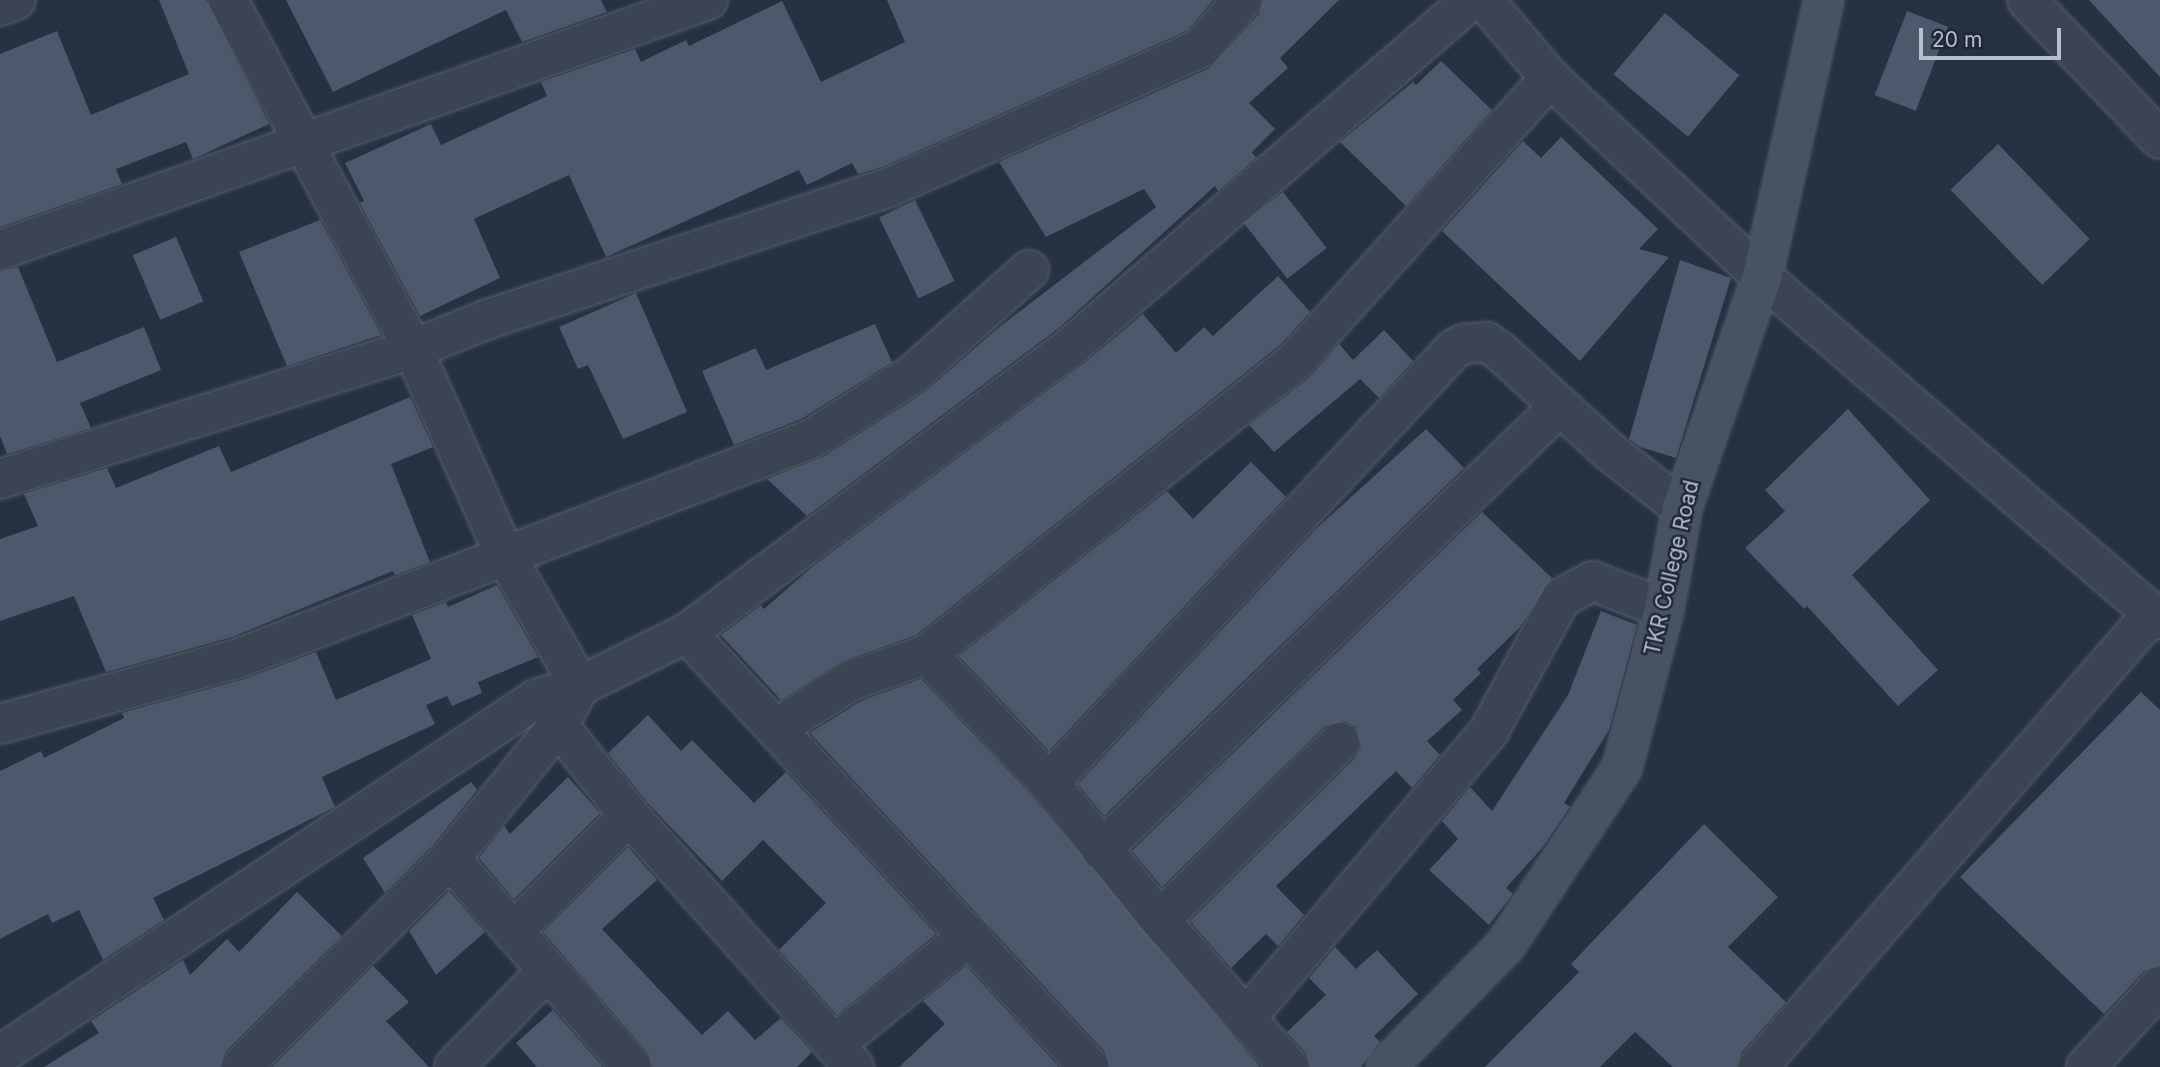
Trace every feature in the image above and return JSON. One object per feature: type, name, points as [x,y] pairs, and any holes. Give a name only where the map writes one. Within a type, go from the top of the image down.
[{"type":"street","points":[[0,6],[16,0]]},
{"type":"street","points":[[228,0],[413,349],[504,553],[580,686]]},
{"type":"street","points":[[0,250],[708,0]]},
{"type":"street","points":[[0,479],[413,349],[488,319],[890,187],[1201,48],[1242,0]]},
{"type":"street","points":[[0,1055],[536,699],[580,686],[687,633],[1073,345],[1471,0]]},
{"type":"street","points":[[1484,0],[1550,78],[1762,277],[2156,617],[1758,1067]]},
{"type":"street","name":"TKR College Road","points":[[1385,1067],[1505,946],[1622,768],[1664,609],[1682,508],[1762,277],[1824,0]]},
{"type":"street","points":[[2026,0],[2160,139]]},
{"type":"street","points":[[778,727],[851,681],[927,654],[1296,360],[1550,78]]},
{"type":"street","points":[[0,724],[239,658],[504,553],[811,439],[913,374],[1028,270]]},
{"type":"street","points":[[1049,783],[1454,348],[1487,342],[1559,407],[1682,508]]},
{"type":"street","points":[[1101,850],[1559,407]]},
{"type":"street","points":[[1245,1020],[1489,732],[1561,598],[1593,581],[1664,609]]},
{"type":"street","points":[[687,633],[778,727],[1089,1067]]},
{"type":"street","points":[[927,654],[1049,783],[1160,920],[1289,1067]]},
{"type":"street","points":[[241,1067],[450,859],[558,724],[580,686]]},
{"type":"street","points":[[558,724],[629,815],[844,1056],[970,935]]},
{"type":"street","points":[[1160,920],[1340,742]]},
{"type":"street","points":[[513,932],[629,815]]},
{"type":"street","points":[[450,859],[632,1067]]},
{"type":"street","points":[[454,1067],[547,971]]},
{"type":"street","points":[[2086,1067],[2160,986]]},
{"type":"building","points":[[159,0],[206,0],[269,124],[193,159],[186,142],[116,169],[122,184],[0,227],[0,54],[57,31],[91,115],[189,74]]},
{"type":"building","points":[[286,0],[601,0],[607,12],[522,42],[506,10],[333,92]]},
{"type":"building","points":[[887,0],[1213,0],[1188,30],[882,167],[858,174],[852,163],[807,185],[799,170],[606,257],[569,175],[474,219],[500,278],[420,316],[360,203],[364,201],[345,163],[431,124],[441,145],[547,96],[541,82],[635,49],[641,62],[686,40],[689,46],[782,1],[821,82],[905,42]]},
{"type":"building","points":[[1263,0],[1339,0],[1280,58],[1288,68],[1249,103],[1275,129],[1252,152],[1256,158],[1218,191],[1215,186],[1059,328],[807,516],[767,479],[823,457],[925,392],[998,328],[1156,207],[1144,189],[1046,237],[999,162],[1210,68],[1259,14]]},
{"type":"building","points":[[2089,0],[2160,0],[2160,77]]},
{"type":"building","points":[[1907,11],[1948,27],[1916,111],[1875,95]]},
{"type":"building","points":[[1665,13],[1739,75],[1688,137],[1614,74]]},
{"type":"building","points":[[1441,61],[1492,110],[1406,206],[1340,142],[1413,82],[1416,85]]},
{"type":"building","points":[[1561,137],[1658,229],[1639,249],[1669,257],[1580,361],[1442,231],[1523,141],[1541,158]]},
{"type":"building","points":[[1998,144],[2090,239],[2042,285],[1951,190]]},
{"type":"building","points":[[1283,192],[1327,248],[1287,279],[1244,223]]},
{"type":"building","points":[[915,200],[954,281],[919,298],[879,218]]},
{"type":"building","points":[[320,220],[381,335],[287,366],[239,252]]},
{"type":"building","points":[[176,237],[203,301],[160,320],[133,255]]},
{"type":"building","points":[[1680,260],[1731,278],[1676,458],[1640,447],[1629,439]]},
{"type":"building","points":[[18,267],[57,362],[144,327],[161,370],[80,403],[91,428],[7,454],[0,436],[0,271]]},
{"type":"building","points":[[1278,276],[1310,312],[1281,344],[916,635],[843,661],[781,700],[721,635],[761,605],[764,609],[812,567],[1086,362],[1143,314],[1176,353],[1204,327],[1213,336]]},
{"type":"building","points":[[636,293],[687,412],[623,439],[588,365],[578,369],[559,327]]},
{"type":"building","points":[[875,324],[892,362],[801,419],[734,445],[702,371],[756,348],[766,370]]},
{"type":"building","points":[[1384,330],[1413,361],[1379,398],[1360,379],[1274,452],[1249,425],[1310,377],[1339,344],[1353,360]]},
{"type":"building","points":[[410,397],[433,447],[391,464],[430,562],[395,575],[393,571],[232,637],[106,672],[74,596],[0,621],[0,539],[38,526],[24,494],[107,468],[116,488],[219,446],[231,472]]},
{"type":"building","points":[[1848,409],[1930,500],[1852,575],[1938,670],[1898,706],[1807,606],[1804,609],[1745,548],[1785,511],[1765,490]]},
{"type":"building","points":[[1426,429],[1464,468],[1104,816],[1078,784],[1318,527]]},
{"type":"building","points":[[1251,462],[1286,497],[1049,751],[959,656],[1167,491],[1193,519]]},
{"type":"building","points":[[1482,512],[1552,578],[1520,627],[1477,669],[1481,673],[1453,700],[1462,710],[1427,741],[1440,755],[1412,788],[1396,771],[1276,886],[1304,915],[1278,946],[1266,934],[1231,968],[1190,921],[1355,758],[1361,747],[1356,727],[1345,721],[1325,726],[1162,887],[1132,851]]},
{"type":"building","points":[[497,585],[538,657],[478,682],[482,693],[452,706],[447,696],[426,705],[435,724],[322,777],[335,807],[153,898],[164,920],[103,960],[79,910],[52,923],[48,914],[0,939],[0,771],[41,751],[44,758],[124,718],[122,713],[245,679],[316,652],[336,700],[431,659],[412,615],[446,602],[448,607]]},
{"type":"building","points":[[1601,611],[1637,625],[1609,730],[1564,803],[1570,807],[1542,848],[1506,888],[1513,894],[1489,925],[1429,870],[1458,839],[1442,821],[1470,787],[1492,811],[1568,695]]},
{"type":"building","points":[[921,679],[1033,797],[1260,1067],[1110,1067],[1105,1052],[810,733],[861,701]]},
{"type":"building","points":[[2141,692],[2160,710],[2160,965],[2144,971],[2104,1014],[1960,877]]},
{"type":"building","points":[[648,715],[681,751],[692,740],[754,803],[786,772],[936,934],[837,1015],[779,950],[826,903],[763,840],[722,881],[646,801],[608,753]]},
{"type":"building","points":[[568,777],[600,813],[514,899],[479,858],[504,826],[510,834]]},
{"type":"building","points":[[471,782],[477,790],[434,844],[385,893],[363,858]]},
{"type":"building","points":[[1704,824],[1778,897],[1728,947],[1786,1002],[1741,1053],[1737,1067],[1673,1067],[1635,1032],[1600,1067],[1485,1067],[1579,972],[1571,964]]},
{"type":"building","points":[[628,847],[657,880],[602,929],[702,1035],[728,1011],[755,1040],[781,1018],[812,1052],[797,1067],[653,1067],[648,1053],[543,932]]},
{"type":"building","points":[[449,891],[485,932],[436,975],[409,931]]},
{"type":"building","points":[[297,892],[342,936],[226,1051],[220,1067],[44,1067],[99,1033],[91,1021],[183,960],[190,975],[227,939],[239,952]]},
{"type":"building","points":[[1335,947],[1356,969],[1377,950],[1418,994],[1374,1036],[1380,1042],[1361,1067],[1310,1067],[1306,1053],[1287,1032],[1326,995],[1309,978]]},
{"type":"building","points":[[373,966],[409,1002],[386,1021],[429,1067],[272,1067]]},
{"type":"building","points":[[966,966],[1059,1067],[899,1067],[945,1024],[923,1001]]},
{"type":"building","points":[[553,1010],[603,1067],[537,1067],[516,1043]]}]
